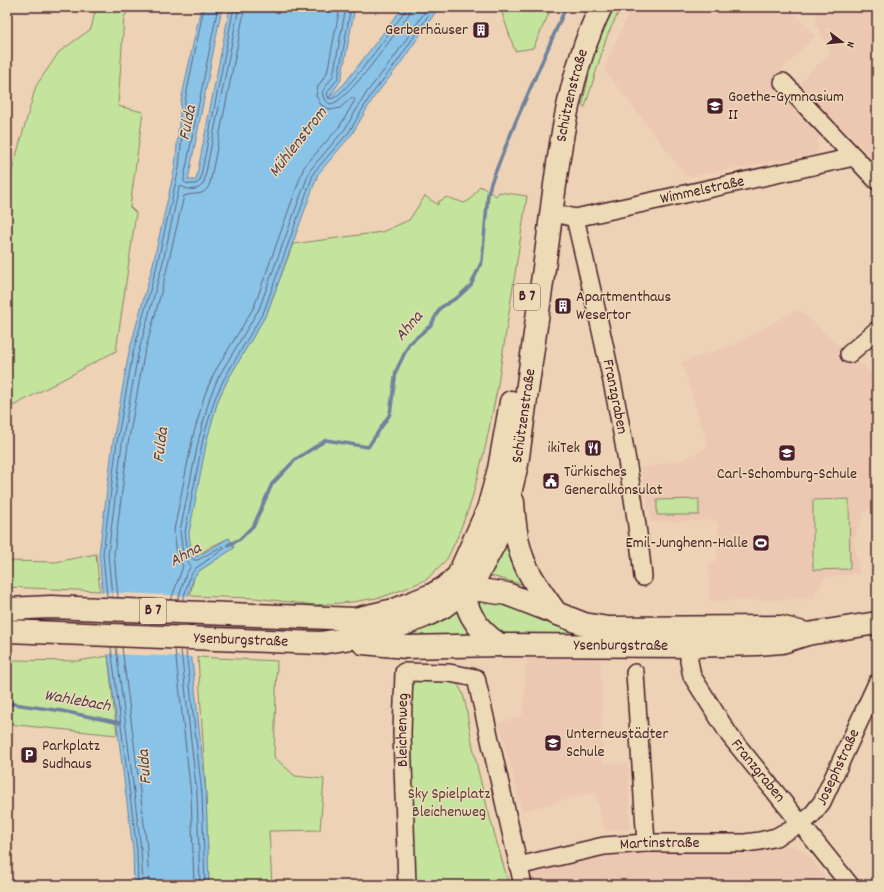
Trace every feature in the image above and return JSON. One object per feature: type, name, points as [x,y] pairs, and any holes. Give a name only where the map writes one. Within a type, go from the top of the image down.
[{"type":"main road","name":"Schützenstraße","points":[[428,596],[444,588],[475,579],[494,544],[512,490],[546,211],[551,125],[562,74],[585,7]]},
{"type":"main road","name":"Schützenstraße","points":[[460,584],[488,509],[499,469],[546,211],[576,73],[590,30],[602,7]]},
{"type":"main road","points":[[512,490],[516,535],[522,561],[534,582],[558,614]]},
{"type":"main road","points":[[460,584],[465,603],[475,622],[490,639],[500,645]]},
{"type":"main road","name":"Ysenburgstraße","points":[[7,631],[320,643],[382,633],[419,619],[443,607],[460,584],[480,590],[500,592],[584,624],[608,628],[780,627],[806,634]]},
{"type":"main road","name":"Ysenburgstraße","points":[[7,609],[52,607],[355,619],[394,610],[428,596]]},
{"type":"main road","name":"Ysenburgstraße","points":[[344,640],[406,647],[500,645],[689,646],[782,642],[806,634],[877,623]]},
{"type":"street","points":[[783,82],[877,181]]},
{"type":"street","name":"Wimmelstraße","points":[[546,211],[575,218],[854,158]]},
{"type":"street","name":"Franzgraben","points":[[575,218],[600,324],[636,512],[643,577]]},
{"type":"street","points":[[849,354],[877,330]]},
{"type":"street","name":"Franzgraben","points":[[689,646],[689,661],[692,676],[730,736],[850,885]]},
{"type":"street","name":"Bleichenweg","points":[[407,885],[402,733],[404,672],[449,673],[476,678],[518,866]]},
{"type":"street","points":[[635,673],[646,843]]},
{"type":"street","name":"Josephstraße","points":[[800,824],[811,816],[822,802],[877,683]]},
{"type":"street","name":"Martinstraße","points":[[518,866],[592,848],[646,843],[746,843],[776,837],[800,824]]},
{"type":"street","points":[[518,866],[523,885]]},
{"type":"shaded area","name":"Goethe-Gymnasium II","points":[[631,7],[788,7],[815,36],[772,80],[820,133],[816,154],[687,177],[604,69]]},
{"type":"shaded area","points":[[820,7],[874,7],[877,10],[877,155],[873,159],[799,86],[810,71],[831,54],[816,24],[815,12]]},
{"type":"shaded area","name":"Carl-Schomburg-Schule","points":[[798,309],[877,378],[877,503],[864,513],[854,542],[860,573],[825,578],[812,599],[710,601],[709,563],[717,562],[718,523],[714,520],[651,522],[641,468],[685,459],[708,447],[682,362],[735,344]]},
{"type":"shaded area","name":"Unterneustädter Schule","points":[[527,656],[601,656],[602,763],[628,764],[630,827],[627,830],[605,831],[595,792],[522,811],[499,723],[519,717],[523,713]]},
{"type":"shaded area","points":[[781,845],[796,847],[808,855],[831,885],[532,885],[529,873],[602,854],[753,851]]},
{"type":"green space","points":[[96,7],[130,7],[124,17],[118,106],[143,112],[130,207],[136,213],[116,351],[13,406],[7,386],[7,188],[36,86],[59,52],[91,29]]},
{"type":"green space","points":[[500,7],[552,7],[533,48],[515,51]]},
{"type":"green space","points":[[611,7],[621,7],[607,36],[585,107],[582,106],[589,75],[586,70]]},
{"type":"green space","points":[[480,186],[496,196],[499,192],[527,196],[497,390],[486,444],[471,502],[447,559],[427,579],[382,597],[352,602],[315,605],[255,598],[190,596],[194,577],[199,571],[234,548],[229,538],[210,547],[196,557],[191,552],[187,531],[202,454],[218,400],[227,381],[267,313],[293,244],[382,232],[409,220],[425,196],[438,205],[438,202],[447,197],[464,203],[470,200]]},
{"type":"green space","points":[[699,499],[699,515],[657,515],[657,500]]},
{"type":"green space","points":[[849,499],[850,569],[813,570],[813,500]]},
{"type":"green space","points":[[508,523],[529,586],[487,575]]},
{"type":"green space","points":[[96,554],[100,591],[7,587],[7,561],[56,562]]},
{"type":"green space","points":[[470,595],[488,597],[611,635],[511,640],[493,633]]},
{"type":"green space","points":[[458,606],[481,639],[389,636]]},
{"type":"green space","points":[[108,656],[117,735],[7,724],[7,660],[78,661]]},
{"type":"green space","points":[[198,657],[277,661],[274,757],[295,776],[324,779],[320,830],[269,831],[272,885],[209,885],[206,794]]},
{"type":"green space","name":"Sky Spielplatz Bleichenweg","points":[[453,680],[461,689],[465,701],[482,785],[509,885],[414,885],[410,693],[413,681]]},
{"type":"water","points":[[201,7],[222,7],[188,180],[196,180],[230,7],[355,7],[341,80],[328,99],[345,83],[403,7],[439,7],[400,64],[374,97],[352,134],[318,174],[267,313],[227,381],[218,400],[207,440],[189,533],[191,552],[196,557],[229,538],[234,548],[199,571],[194,577],[186,602],[206,794],[209,885],[134,885],[133,850],[108,654],[99,554],[113,442],[129,352],[153,264],[175,167],[181,101]]},
{"type":"pier","points":[[100,592],[192,596],[188,602],[194,657],[106,654]]},
{"type":"waterway","name":"Ahna","points":[[228,545],[240,539],[254,525],[272,484],[296,459],[326,440],[368,447],[390,414],[396,371],[409,344],[431,325],[440,308],[458,297],[471,285],[482,261],[488,194],[491,183],[516,121],[566,7]]},
{"type":"waterway","name":"Wahlebach","points":[[7,703],[62,711],[120,723]]},
{"type":"place","name":"Gerberhäuser","points":[[481,30]]},
{"type":"place","name":"Goethe-Gymnasium II","points":[[715,106]]},
{"type":"place","name":"Apartmenthaus Wesertor","points":[[563,306]]},
{"type":"place","name":"ikiTek","points":[[593,448]]},
{"type":"place","name":"Carl-Schomburg-Schule","points":[[787,453]]},
{"type":"place","name":"Türkisches Generalkonsulat","points":[[551,481]]},
{"type":"place","name":"Emil-Junghenn-Halle","points":[[761,543]]},
{"type":"place","name":"Unterneustädter Schule","points":[[553,743]]},
{"type":"place","name":"Parkplatz Sudhaus","points":[[29,755]]},
{"type":"water label","name":"Fulda","points":[[189,123]]},
{"type":"water label","name":"Mühlenstrom","points":[[299,143]]},
{"type":"water label","name":"Fulda","points":[[162,445]]},
{"type":"water label","name":"Fulda","points":[[146,767]]}]
